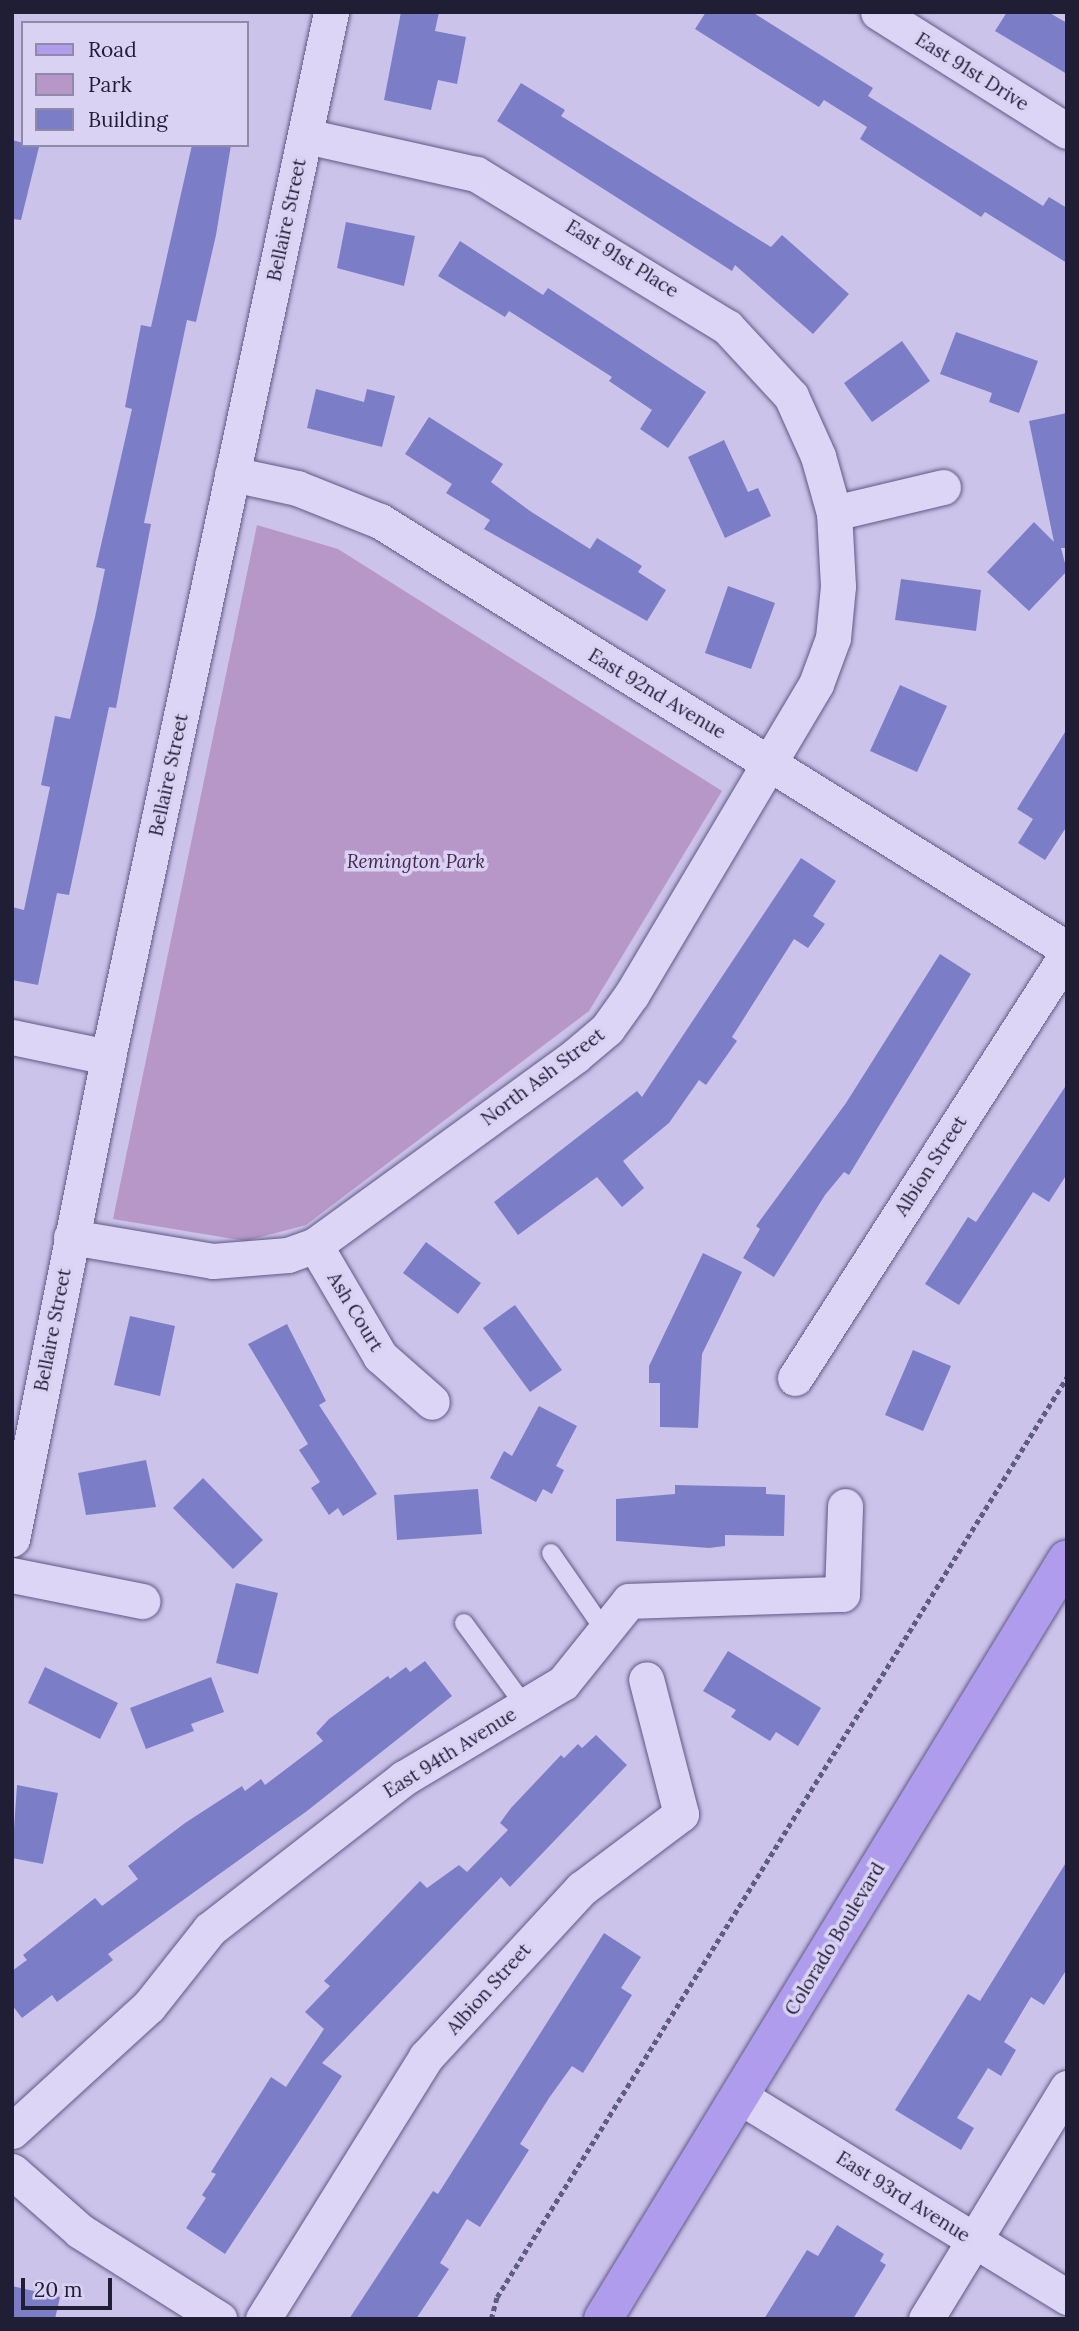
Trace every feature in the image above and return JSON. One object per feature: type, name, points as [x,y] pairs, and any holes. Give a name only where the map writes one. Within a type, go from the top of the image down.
[{"type":"main road","name":"Colorado Boulevard","points":[[603,2319],[1067,1559]]},
{"type":"street","name":"Bellaire Street","points":[[12,1539],[108,1057],[331,12]]},
{"type":"street","name":"East 91st Drive","points":[[878,12],[1067,131]]},
{"type":"street","name":"East 91st Place","points":[[306,136],[476,174],[703,309],[773,372],[791,396],[818,456],[834,513]]},
{"type":"street","name":"East 92nd Avenue","points":[[232,474],[297,488],[380,521],[1067,952]]},
{"type":"street","points":[[834,513],[943,487]]},
{"type":"street","name":"North Ash Street","points":[[71,1237],[235,1263],[277,1258],[315,1244],[607,1028],[771,764],[817,684],[833,638],[838,586],[834,513]]},
{"type":"street","name":"Albion Street","points":[[795,1378],[1067,952]]},
{"type":"street","points":[[12,1037],[108,1057]]},
{"type":"street","name":"Ash Court","points":[[315,1244],[380,1356],[432,1402]]},
{"type":"street","name":"East 94th Avenue","points":[[12,2131],[149,2006],[210,1929],[404,1778],[563,1682],[629,1601],[842,1594],[845,1506]]},
{"type":"street","points":[[12,1575],[142,1601]]},
{"type":"street","name":"Albion Street","points":[[263,2319],[426,2057],[581,1889],[681,1814],[646,1679]]},
{"type":"street","points":[[926,2319],[1067,2088]]},
{"type":"street","name":"East 93rd Avenue","points":[[739,2096],[1067,2297]]},
{"type":"street","points":[[12,2171],[80,2231],[219,2319]]},
{"type":"lane","points":[[551,1553],[605,1631]]},
{"type":"lane","points":[[464,1623],[524,1706]]},
{"type":"path","points":[[491,2319],[505,2285],[1067,1377]]},
{"type":"green space","name":"Remington Park","points":[[257,525],[338,549],[722,791],[589,1011],[306,1225],[246,1241],[113,1219]]},
{"type":"building","points":[[401,12],[439,12],[435,31],[466,37],[457,84],[438,80],[431,110],[384,100]]},
{"type":"building","points":[[706,12],[752,12],[873,88],[868,96],[1043,206],[1049,197],[1067,208],[1067,263],[985,212],[981,217],[860,139],[867,127],[824,100],[819,107],[695,29]]},
{"type":"building","points":[[1007,12],[1048,12],[1067,23],[1067,74],[995,31]]},
{"type":"building","points":[[521,83],[565,110],[561,116],[771,247],[782,235],[849,294],[813,334],[735,265],[732,271],[497,121]]},
{"type":"building","points":[[12,140],[21,142],[21,147],[39,147],[21,220],[12,219]]},
{"type":"building","points":[[192,147],[231,147],[216,235],[196,322],[187,320],[144,523],[151,524],[116,708],[109,707],[69,895],[57,893],[38,985],[12,980],[12,907],[24,910],[50,787],[41,785],[55,716],[70,719],[95,617],[105,569],[96,567],[132,409],[125,407],[141,325],[151,327]]},
{"type":"building","points":[[346,222],[415,236],[404,286],[337,268]]},
{"type":"building","points":[[460,241],[543,295],[548,288],[706,392],[668,448],[640,429],[652,410],[609,381],[612,377],[509,311],[505,317],[438,276]]},
{"type":"building","points":[[956,332],[1038,361],[1019,413],[989,402],[992,393],[940,374]]},
{"type":"building","points":[[902,341],[930,381],[872,422],[844,383]]},
{"type":"building","points":[[316,389],[364,402],[367,389],[395,396],[382,447],[307,428]]},
{"type":"building","points":[[1067,413],[1067,548],[1061,548],[1067,571],[1029,611],[987,572],[1034,522],[1054,542],[1029,421]]},
{"type":"building","points":[[429,417],[503,464],[491,482],[530,511],[590,549],[597,538],[642,566],[638,572],[666,590],[647,621],[484,529],[490,520],[446,493],[452,484],[405,454]]},
{"type":"building","points":[[724,440],[748,492],[758,488],[771,516],[725,538],[688,457]]},
{"type":"building","points":[[901,579],[981,590],[976,631],[895,620]]},
{"type":"building","points":[[728,586],[775,603],[751,669],[705,653]]},
{"type":"building","points":[[900,685],[947,706],[917,772],[870,751]]},
{"type":"building","points":[[1067,729],[1067,826],[1045,860],[1018,843],[1033,819],[1017,809]]},
{"type":"building","points":[[801,858],[836,881],[813,916],[825,924],[808,948],[794,939],[732,1037],[737,1041],[706,1085],[699,1080],[669,1123],[623,1161],[644,1188],[622,1207],[597,1177],[518,1235],[494,1202],[637,1091],[642,1097]]},
{"type":"building","points":[[940,954],[971,974],[849,1175],[844,1172],[825,1195],[774,1277],[743,1258],[760,1229],[756,1226],[846,1103]]},
{"type":"building","points":[[1067,1084],[1067,1174],[1049,1202],[1033,1192],[959,1305],[925,1284],[968,1217],[976,1222]]},
{"type":"building","points":[[426,1242],[481,1283],[458,1314],[403,1273]]},
{"type":"building","points":[[703,1253],[742,1272],[702,1354],[698,1428],[660,1427],[660,1383],[649,1383],[649,1366]]},
{"type":"building","points":[[515,1305],[562,1370],[530,1392],[483,1328]]},
{"type":"building","points":[[130,1316],[175,1326],[160,1396],[114,1385]]},
{"type":"building","points":[[287,1324],[326,1401],[319,1405],[377,1494],[343,1516],[338,1508],[329,1515],[311,1488],[320,1482],[299,1450],[308,1444],[248,1344]]},
{"type":"building","points":[[913,1350],[951,1366],[923,1431],[885,1415]]},
{"type":"building","points":[[539,1406],[577,1426],[556,1466],[564,1470],[552,1494],[543,1489],[536,1502],[490,1478],[504,1451],[512,1456]]},
{"type":"building","points":[[146,1460],[156,1507],[86,1515],[78,1473]]},
{"type":"building","points":[[203,1478],[263,1540],[233,1569],[173,1508]]},
{"type":"building","points":[[675,1485],[766,1487],[766,1494],[785,1495],[784,1536],[725,1535],[725,1546],[709,1548],[616,1541],[616,1499],[675,1494]]},
{"type":"building","points":[[478,1489],[482,1534],[397,1540],[394,1495]]},
{"type":"building","points":[[236,1583],[278,1593],[258,1674],[216,1663]]},
{"type":"building","points":[[728,1651],[821,1708],[798,1746],[776,1732],[770,1741],[731,1717],[736,1710],[703,1691]]},
{"type":"building","points":[[425,1661],[452,1696],[307,1811],[108,1954],[113,1960],[57,2002],[52,1995],[22,2018],[12,2005],[12,1971],[27,1960],[23,1955],[95,1898],[102,1906],[138,1879],[128,1866],[185,1823],[242,1786],[245,1791],[261,1779],[265,1785],[323,1741],[316,1733],[329,1719],[388,1676],[390,1679],[406,1667],[410,1672]]},
{"type":"building","points":[[45,1667],[118,1703],[100,1739],[28,1703]]},
{"type":"building","points":[[211,1677],[224,1712],[191,1724],[194,1731],[146,1749],[130,1708]]},
{"type":"building","points":[[596,1735],[627,1765],[510,1887],[501,1877],[322,2063],[342,2076],[225,2254],[186,2228],[206,2198],[202,2195],[216,2174],[211,2172],[271,2077],[286,2087],[324,2029],[305,2012],[330,1986],[324,1981],[420,1881],[427,1888],[459,1865],[467,1872],[508,1830],[500,1823],[511,1808],[561,1755],[564,1758],[578,1744],[582,1748]]},
{"type":"building","points":[[17,1785],[58,1793],[43,1864],[12,1858]]},
{"type":"building","points":[[1067,1861],[1067,1969],[1044,2005],[1031,1997],[1004,2042],[1016,2050],[1001,2076],[988,2068],[957,2118],[974,2128],[961,2150],[895,2110],[968,1994],[980,2001]]},
{"type":"building","points":[[604,1933],[641,1957],[621,1988],[632,1995],[583,2073],[572,2066],[549,2098],[520,2144],[529,2150],[480,2227],[467,2219],[440,2263],[449,2269],[416,2319],[349,2319],[433,2191],[438,2194]]},
{"type":"building","points":[[837,2225],[884,2254],[880,2261],[886,2265],[853,2319],[764,2319],[807,2250],[818,2256]]},
{"type":"building","points":[[12,2286],[60,2297],[55,2319],[12,2319]]}]
